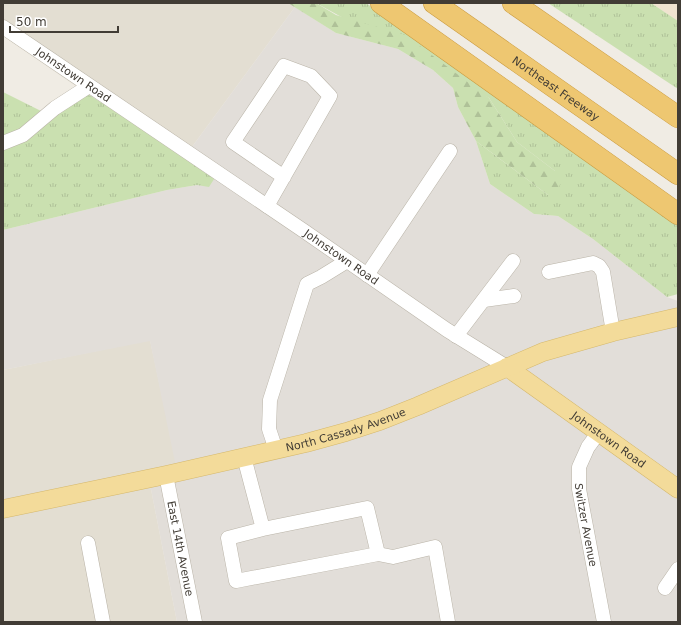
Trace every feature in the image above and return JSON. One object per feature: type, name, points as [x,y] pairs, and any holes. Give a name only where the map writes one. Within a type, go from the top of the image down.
[{"type":"highway","points":[[380,3],[678,214]]},
{"type":"highway","name":"Northeast Freeway","points":[[434,3],[678,174]]},
{"type":"highway","points":[[513,3],[678,117]]},
{"type":"main road","name":"North Cassady Avenue","points":[[3,510],[306,443],[380,421],[543,352],[613,332],[678,317]]},
{"type":"main road","name":"Johnstown Road","points":[[507,367],[678,489]]},
{"type":"street","name":"Johnstown Road","points":[[3,27],[456,336],[507,367]]},
{"type":"street","points":[[267,206],[284,177],[330,96],[311,76],[284,66],[233,142],[284,177]]},
{"type":"street","points":[[3,143],[23,135],[55,108],[89,86]]},
{"type":"street","points":[[367,275],[450,151]]},
{"type":"street","points":[[276,450],[269,428],[270,400],[307,284],[321,278],[347,261]]},
{"type":"street","points":[[456,336],[513,261]]},
{"type":"street","points":[[549,272],[593,263],[599,266],[603,272],[613,332]]},
{"type":"street","points":[[484,300],[514,296]]},
{"type":"street","name":"Switzer Avenue","points":[[599,432],[588,447],[579,467],[579,489],[604,622]]},
{"type":"street","points":[[244,457],[263,529]]},
{"type":"street","name":"East 14th Avenue","points":[[166,475],[195,622]]},
{"type":"street","points":[[378,554],[367,508],[263,529],[228,538],[236,581],[378,554],[393,557],[435,547],[448,622]]},
{"type":"street","points":[[88,543],[103,622]]},
{"type":"street","points":[[665,588],[678,569]]},
{"type":"shaded area","points":[[3,3],[288,3],[295,7],[186,155],[86,93],[3,36]]},
{"type":"shaded area","points":[[651,3],[678,3],[678,21]]},
{"type":"shaded area","points":[[295,7],[336,33],[398,49],[433,70],[453,88],[458,107],[476,141],[490,184],[534,214],[558,216],[593,239],[667,297],[678,301],[678,622],[177,622],[149,479],[177,472],[150,341],[3,370],[3,230],[167,190],[197,185],[186,155]]},
{"type":"shaded area","points":[[150,340],[178,472],[149,479],[177,622],[3,622],[3,370]]},
{"type":"green space","points":[[288,3],[316,3],[336,15],[405,35],[489,98],[517,142],[555,171],[561,181],[557,194],[548,195],[476,141],[458,107],[453,88],[433,70],[398,49],[336,33]]},
{"type":"green space","points":[[316,3],[366,3],[678,226],[678,294],[667,297],[593,239],[558,216],[534,214],[490,184],[476,141],[548,195],[555,171],[517,142],[489,98]]},
{"type":"green space","points":[[548,3],[651,3],[678,21],[678,89]]},
{"type":"green space","points":[[3,92],[51,116],[86,93],[186,155],[216,176],[209,187],[197,185],[167,190],[3,230]]}]
